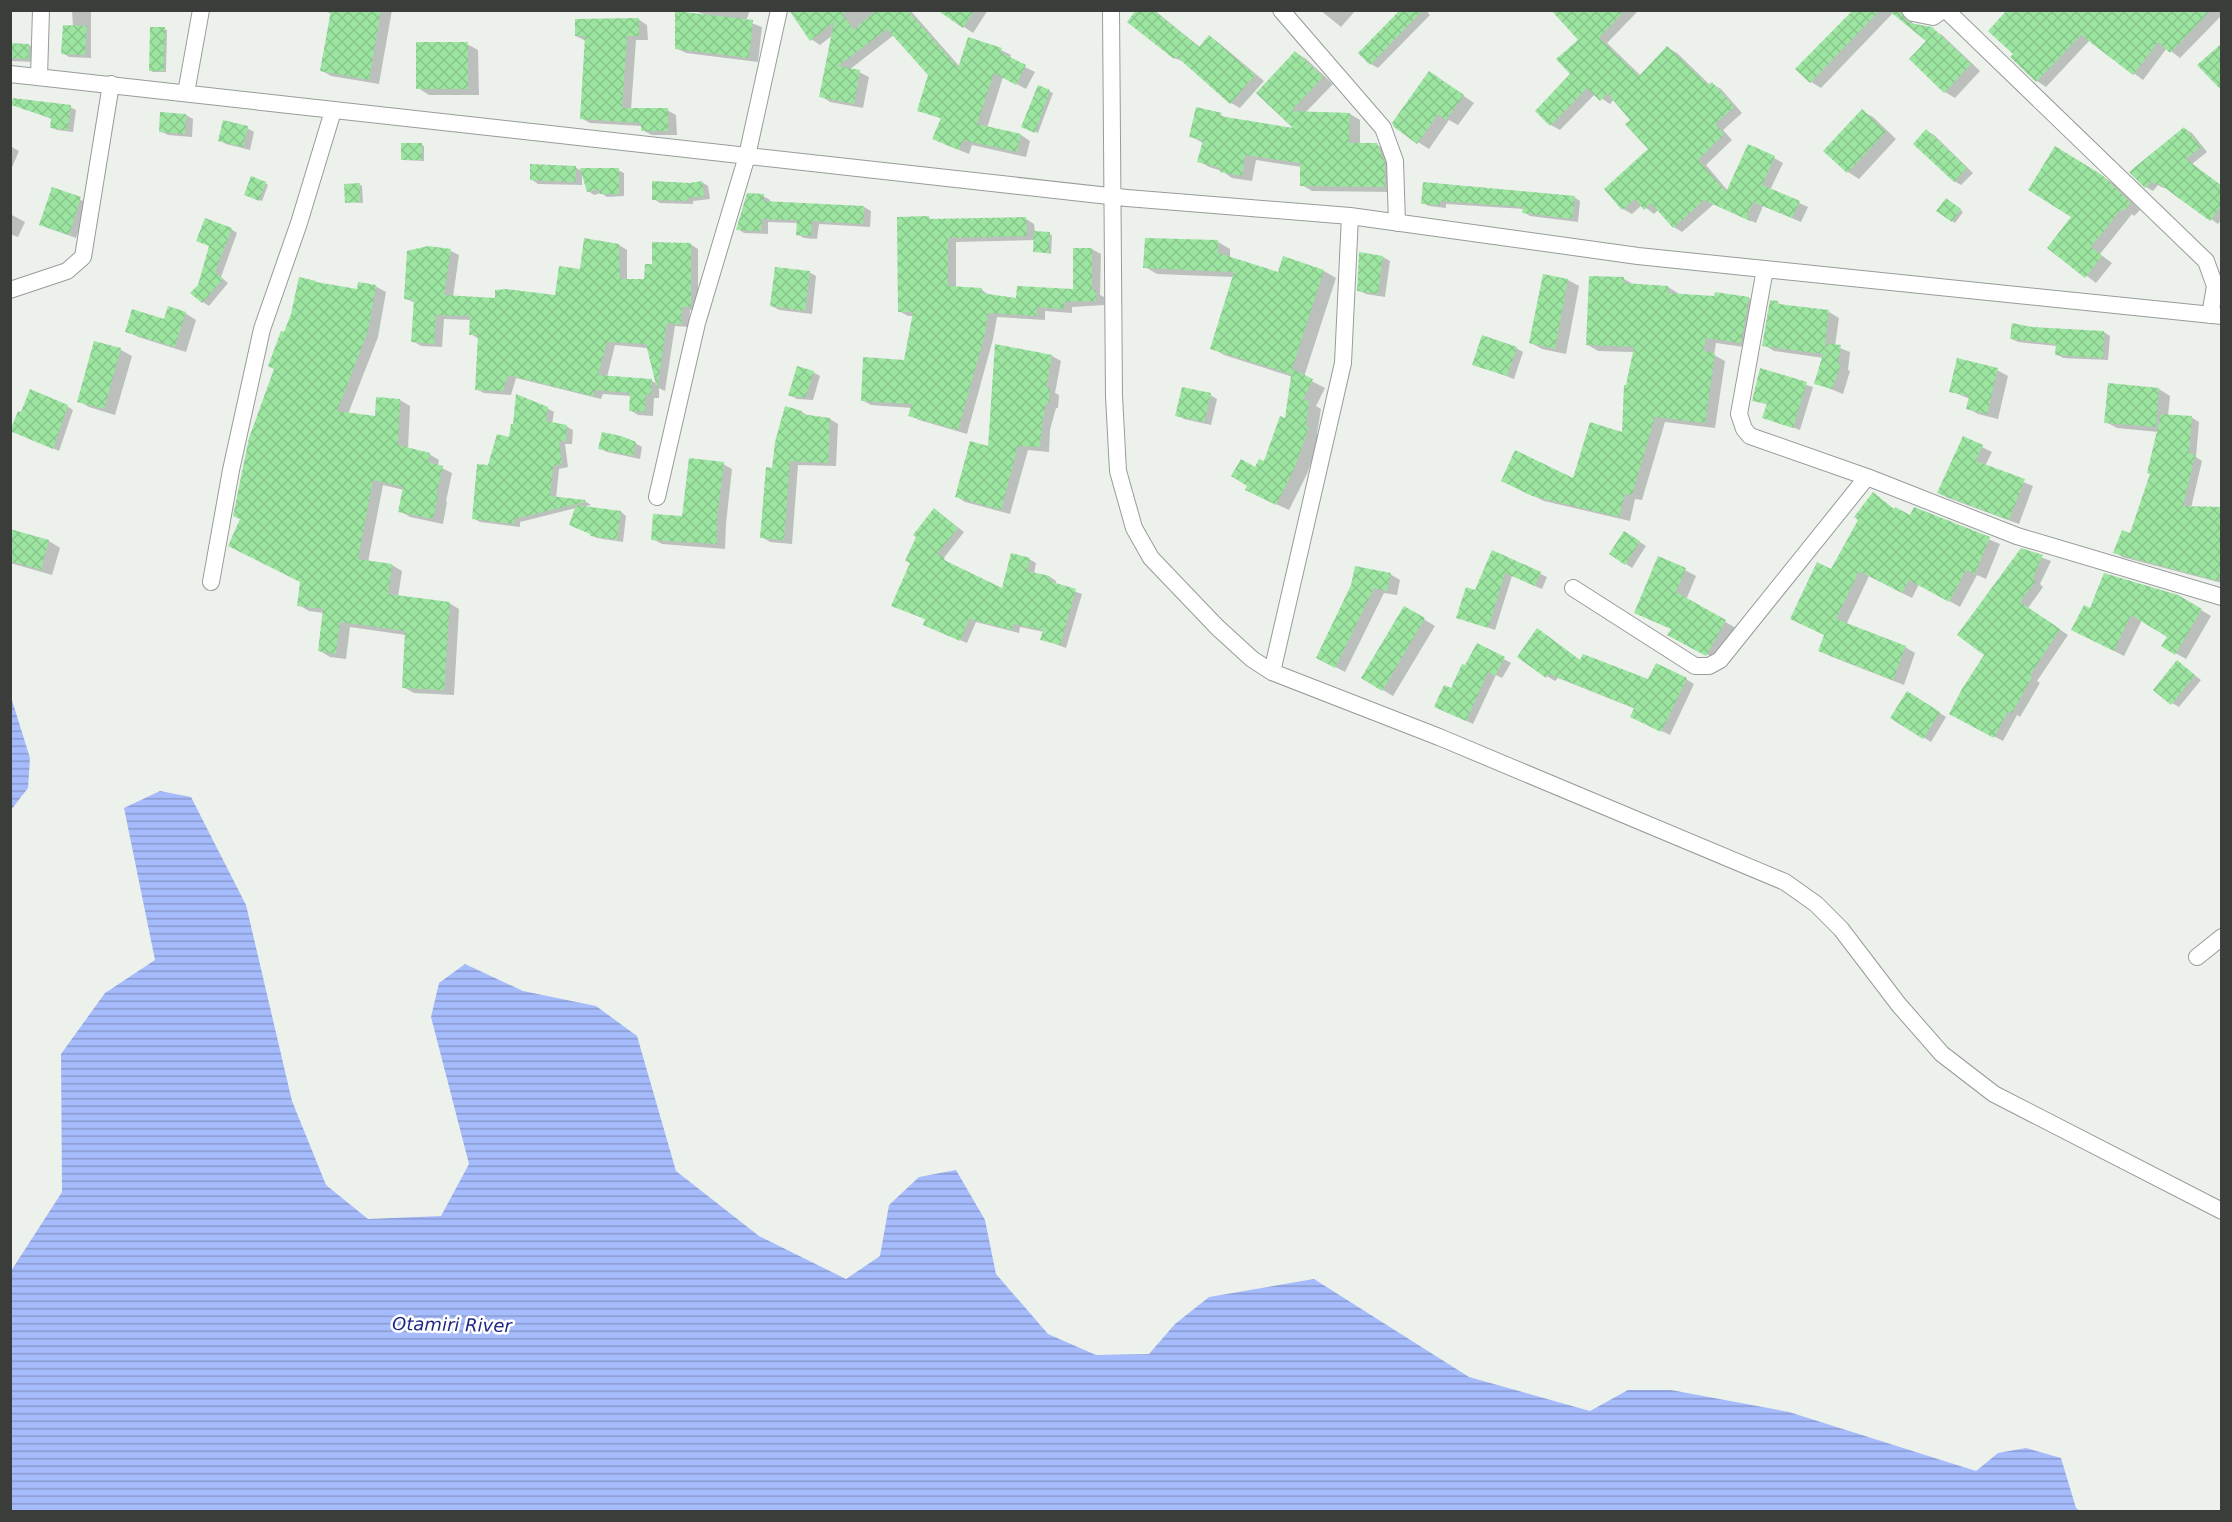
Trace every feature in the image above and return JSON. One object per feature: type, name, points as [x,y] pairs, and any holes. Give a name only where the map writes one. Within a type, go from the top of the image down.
[{"type":"street","points":[[39,77],[41,10]]},
{"type":"street","points":[[186,93],[201,10]]},
{"type":"street","points":[[657,497],[697,323],[747,156],[779,10]]},
{"type":"street","points":[[1111,10],[1114,396],[1118,471],[1134,528],[1151,558],[1217,627],[1252,659],[1272,672],[1450,741],[1785,882],[1816,903],[1841,929],[1899,1005],[1942,1054],[1994,1094],[2222,1211]]},
{"type":"street","points":[[1281,10],[1383,128],[1395,161],[1397,223]]},
{"type":"street","points":[[10,74],[1111,197],[1350,216],[1638,256],[2216,316],[2215,286],[2206,261],[1944,10],[1933,17],[1913,13],[1910,10]]},
{"type":"street","points":[[10,290],[67,271],[83,257],[111,84]]},
{"type":"street","points":[[211,582],[231,470],[262,329],[299,224],[333,111]]},
{"type":"street","points":[[1272,672],[1343,363],[1350,216]]},
{"type":"street","points":[[1765,269],[1739,414],[1744,429],[1750,436],[1867,477],[2017,536],[2222,597]]},
{"type":"street","points":[[1573,588],[1695,666],[1709,666],[1720,660],[1867,477]]},
{"type":"street","points":[[2198,957],[2222,938]]},
{"type":"water","points":[[11,697],[30,758],[28,788],[11,810]]},
{"type":"water","name":"Otamiri River","points":[[160,791],[191,797],[246,905],[292,1101],[326,1185],[368,1219],[441,1216],[469,1164],[431,1017],[439,983],[465,964],[523,991],[596,1006],[637,1036],[676,1171],[759,1236],[846,1279],[880,1256],[889,1205],[919,1177],[956,1170],[985,1220],[996,1274],[1048,1334],[1096,1355],[1149,1354],[1175,1324],[1209,1297],[1314,1279],[1469,1377],[1590,1411],[1628,1390],[1671,1390],[1789,1412],[1976,1471],[1998,1453],[2026,1448],[2061,1458],[2076,1508],[2080,1511],[11,1511],[11,1271],[62,1192],[61,1054],[105,993],[155,960],[124,808]]},
{"type":"building","points":[[331,10],[381,10],[369,80],[320,71]]},
{"type":"building","points":[[789,10],[848,10],[843,15],[854,30],[876,10],[907,10],[958,68],[968,37],[1002,48],[1000,52],[1026,65],[1016,85],[994,73],[977,124],[1021,134],[1017,152],[963,140],[959,150],[932,139],[941,118],[917,111],[928,75],[887,29],[838,66],[860,70],[854,104],[819,97],[834,22],[810,41]]},
{"type":"building","points":[[937,10],[975,10],[963,28]]},
{"type":"building","points":[[1136,10],[1153,10],[1199,47],[1209,35],[1255,75],[1230,104],[1176,56],[1174,59],[1127,22]]},
{"type":"building","points":[[1400,10],[1423,10],[1370,65],[1358,53]]},
{"type":"building","points":[[1551,10],[1625,10],[1599,38],[1639,76],[1667,46],[1708,85],[1712,82],[1734,107],[1715,124],[1724,134],[1698,160],[1726,192],[1748,144],[1775,156],[1762,185],[1800,201],[1792,218],[1753,202],[1747,216],[1752,222],[1704,200],[1673,228],[1651,203],[1644,210],[1635,199],[1622,210],[1604,189],[1648,149],[1625,124],[1630,120],[1607,93],[1600,101],[1587,88],[1550,126],[1535,111],[1570,74],[1556,59],[1578,40]]},
{"type":"building","points":[[1853,10],[1880,10],[1810,83],[1795,69]]},
{"type":"building","points":[[1888,10],[1900,10],[1903,17],[1910,23],[1932,27],[1971,64],[1944,93],[1909,59],[1926,41]]},
{"type":"building","points":[[2007,10],[2211,10],[2170,53],[2158,42],[2133,75],[2081,35],[2036,82],[2010,57],[2013,54],[1988,31]]},
{"type":"building","points":[[675,11],[753,20],[749,58],[675,49]]},
{"type":"building","points":[[639,18],[639,36],[627,36],[622,108],[668,108],[668,131],[641,131],[641,123],[580,119],[585,36],[575,36],[575,19]]},
{"type":"building","points":[[63,25],[87,26],[85,55],[61,54]]},
{"type":"building","points":[[150,27],[165,27],[164,71],[149,71]]},
{"type":"building","points":[[416,42],[468,42],[468,89],[416,89]]},
{"type":"building","points":[[10,43],[29,44],[29,59],[10,58]]},
{"type":"building","points":[[2222,43],[2222,91],[2197,65]]},
{"type":"building","points":[[1295,51],[1323,77],[1291,111],[1350,113],[1349,143],[1377,143],[1385,163],[1385,187],[1300,186],[1300,163],[1245,155],[1242,176],[1220,172],[1221,168],[1197,162],[1203,140],[1189,137],[1196,107],[1222,113],[1219,116],[1293,128],[1256,93]]},
{"type":"building","points":[[1429,71],[1464,95],[1446,120],[1438,114],[1417,144],[1392,123]]},
{"type":"building","points":[[1038,85],[1050,90],[1035,133],[1021,127]]},
{"type":"building","points":[[13,98],[71,105],[68,130],[50,128],[51,118],[11,105]]},
{"type":"building","points":[[1862,109],[1886,132],[1847,173],[1823,151]]},
{"type":"building","points":[[160,112],[186,114],[185,134],[159,132]]},
{"type":"building","points":[[223,120],[248,126],[243,147],[218,141]]},
{"type":"building","points":[[2184,127],[2201,147],[2186,159],[2222,186],[2222,205],[2210,221],[2158,183],[2155,185],[2152,181],[2145,188],[2129,172]]},
{"type":"building","points":[[1926,129],[1967,168],[1954,182],[1913,144]]},
{"type":"building","points":[[401,143],[422,143],[422,160],[401,160]]},
{"type":"building","points":[[2055,146],[2102,175],[2131,203],[2123,211],[2121,209],[2091,247],[2102,256],[2085,278],[2047,248],[2071,217],[2028,190]]},
{"type":"building","points":[[530,164],[576,166],[575,182],[530,180]]},
{"type":"building","points":[[580,168],[619,168],[619,194],[600,194],[600,189],[587,192]]},
{"type":"building","points":[[251,176],[266,182],[259,201],[244,195]]},
{"type":"building","points":[[652,181],[690,183],[702,181],[704,196],[687,198],[687,201],[652,200]]},
{"type":"building","points":[[1423,182],[1575,196],[1572,219],[1522,213],[1523,207],[1440,201],[1440,205],[1421,204]]},
{"type":"building","points":[[360,183],[360,202],[345,203],[344,184]]},
{"type":"building","points":[[52,187],[81,197],[69,235],[39,225]]},
{"type":"building","points":[[747,193],[764,194],[763,201],[864,206],[863,224],[812,221],[811,236],[796,235],[797,220],[762,219],[761,231],[736,230]]},
{"type":"building","points":[[1946,198],[1961,209],[1952,222],[1936,211]]},
{"type":"building","points":[[929,216],[929,219],[1026,217],[1027,236],[948,238],[948,286],[982,288],[981,293],[1016,298],[1017,286],[1073,289],[1073,248],[1092,248],[1092,290],[1096,290],[1096,301],[1064,302],[1064,309],[1037,307],[1037,316],[988,313],[985,334],[958,430],[908,416],[912,404],[861,401],[863,357],[904,360],[913,312],[898,312],[897,217]]},
{"type":"building","points":[[205,218],[232,228],[215,272],[223,279],[202,303],[190,293],[198,285],[209,246],[196,241]]},
{"type":"building","points":[[1034,231],[1050,232],[1049,253],[1033,252]]},
{"type":"building","points":[[584,238],[619,244],[620,279],[644,279],[645,264],[652,264],[652,242],[691,243],[691,307],[682,307],[681,324],[667,323],[657,389],[646,344],[607,342],[598,375],[652,379],[651,395],[646,394],[645,412],[629,411],[630,393],[595,390],[593,396],[508,375],[503,391],[475,390],[478,335],[469,335],[470,316],[436,315],[434,344],[411,342],[414,300],[404,299],[407,251],[428,246],[451,249],[444,295],[495,298],[495,290],[507,289],[555,295],[559,266],[580,269]]},
{"type":"building","points":[[1145,238],[1218,240],[1218,253],[1278,272],[1283,256],[1324,270],[1291,374],[1210,349],[1234,272],[1143,268]]},
{"type":"building","points":[[1359,252],[1383,256],[1378,294],[1357,291]]},
{"type":"building","points":[[775,267],[810,271],[805,311],[770,306]]},
{"type":"building","points":[[1543,274],[1568,279],[1555,349],[1529,343]]},
{"type":"building","points":[[1589,276],[1624,277],[1624,283],[1668,286],[1668,293],[1714,296],[1715,292],[1749,297],[1741,343],[1706,338],[1703,350],[1715,354],[1705,423],[1655,417],[1632,495],[1625,494],[1619,517],[1532,496],[1501,481],[1515,450],[1573,478],[1590,422],[1622,432],[1624,385],[1626,385],[1634,347],[1586,345]]},
{"type":"building","points":[[299,277],[357,289],[358,282],[376,285],[368,331],[337,411],[375,416],[376,397],[400,399],[398,445],[430,453],[428,462],[443,466],[433,519],[398,512],[403,487],[373,480],[358,559],[392,564],[388,594],[450,602],[444,690],[402,688],[405,631],[340,622],[336,654],[318,651],[323,609],[297,606],[300,582],[228,546],[240,519],[233,516],[249,438],[274,369],[268,366],[281,331],[284,332],[291,314]]},
{"type":"building","points":[[1770,300],[1778,301],[1778,304],[1829,310],[1824,351],[1827,343],[1841,345],[1838,363],[1841,364],[1832,389],[1814,384],[1823,354],[1762,346]]},
{"type":"building","points":[[168,306],[186,312],[175,347],[125,332],[132,309],[164,319]]},
{"type":"building","points":[[2012,323],[2032,327],[2104,331],[2103,358],[2055,355],[2056,344],[2010,339]]},
{"type":"building","points":[[1482,335],[1517,347],[1507,376],[1472,365]]},
{"type":"building","points":[[94,341],[121,348],[104,409],[77,402]]},
{"type":"building","points":[[995,344],[1052,355],[1046,388],[1050,388],[1049,403],[1046,403],[1040,447],[1018,446],[1001,510],[955,497],[970,441],[988,446]]},
{"type":"building","points":[[1957,358],[1998,368],[1987,414],[1966,409],[1969,396],[1949,392]]},
{"type":"building","points":[[797,366],[814,371],[806,397],[788,396]]},
{"type":"building","points":[[1760,368],[1807,382],[1793,428],[1762,418],[1767,404],[1752,401]]},
{"type":"building","points":[[1292,369],[1313,379],[1303,400],[1309,401],[1306,426],[1309,427],[1295,467],[1276,505],[1245,490],[1247,486],[1231,476],[1241,459],[1255,467],[1259,459],[1264,461],[1280,416],[1285,418]]},
{"type":"building","points":[[2108,383],[2159,388],[2156,427],[2104,423]]},
{"type":"building","points":[[1182,387],[1211,393],[1204,422],[1175,416]]},
{"type":"building","points":[[30,389],[68,405],[53,449],[10,431]]},
{"type":"building","points":[[516,394],[548,407],[546,421],[567,425],[566,441],[559,441],[562,464],[553,466],[550,496],[585,500],[585,502],[514,519],[514,524],[472,519],[477,464],[488,465],[497,434],[509,437],[511,424],[513,424]]},
{"type":"building","points":[[785,406],[802,411],[801,414],[830,418],[828,463],[790,461],[784,540],[760,538],[766,467],[772,468],[775,442]]},
{"type":"building","points":[[2161,414],[2192,416],[2189,453],[2195,455],[2183,506],[2222,507],[2222,568],[2218,581],[2113,553],[2122,530],[2130,533],[2150,474],[2147,473]]},
{"type":"building","points":[[602,432],[636,442],[633,456],[598,449]]},
{"type":"building","points":[[1963,436],[1983,445],[1976,461],[2025,479],[2009,520],[1937,493]]},
{"type":"building","points":[[689,458],[724,462],[717,518],[717,544],[651,540],[653,514],[682,516]]},
{"type":"building","points":[[1873,492],[1894,509],[1895,507],[1910,515],[1914,507],[1990,537],[1975,574],[1966,570],[1949,602],[1909,580],[1902,593],[1859,571],[1836,619],[1906,646],[1893,680],[1818,651],[1824,635],[1790,619],[1817,562],[1831,569],[1858,520],[1854,517]]},
{"type":"building","points":[[576,505],[621,511],[617,540],[590,536],[569,525]]},
{"type":"building","points":[[934,508],[958,528],[937,554],[945,558],[944,560],[1002,588],[1011,553],[1030,558],[1027,571],[1050,576],[1049,581],[1076,589],[1060,645],[1040,640],[1043,630],[1013,624],[1012,630],[969,619],[960,641],[923,625],[925,619],[891,606],[910,563],[905,561],[916,537],[913,535]]},
{"type":"building","points":[[10,529],[49,540],[41,570],[10,561]]},
{"type":"building","points":[[1624,531],[1640,541],[1625,565],[1609,554]]},
{"type":"building","points":[[2021,548],[2043,555],[2033,578],[2036,581],[2020,602],[2060,629],[2030,675],[2032,677],[2012,713],[2008,711],[1994,738],[1949,714],[1984,655],[1957,635]]},
{"type":"building","points":[[1492,550],[1541,572],[1535,586],[1505,573],[1488,628],[1456,618],[1466,587],[1475,590]]},
{"type":"building","points":[[1658,556],[1686,568],[1676,592],[1726,620],[1706,656],[1667,635],[1671,629],[1634,613]]},
{"type":"building","points":[[1355,566],[1391,573],[1387,591],[1374,588],[1335,668],[1316,658],[1351,585]]},
{"type":"building","points":[[2104,573],[2178,595],[2202,609],[2175,655],[2161,646],[2167,637],[2131,615],[2114,651],[2071,630],[2084,605],[2090,608]]},
{"type":"building","points":[[1404,606],[1425,618],[1382,691],[1361,678]]},
{"type":"building","points":[[1537,628],[1580,660],[1583,654],[1648,679],[1656,663],[1687,678],[1661,732],[1630,717],[1634,708],[1549,674],[1546,678],[1517,657]]},
{"type":"building","points":[[1477,643],[1505,657],[1495,676],[1488,672],[1466,721],[1434,707],[1444,685],[1451,688],[1462,664],[1465,665]]},
{"type":"building","points":[[2177,660],[2195,675],[2171,705],[2153,690]]},
{"type":"building","points":[[1907,691],[1940,712],[1923,739],[1890,718]]}]
